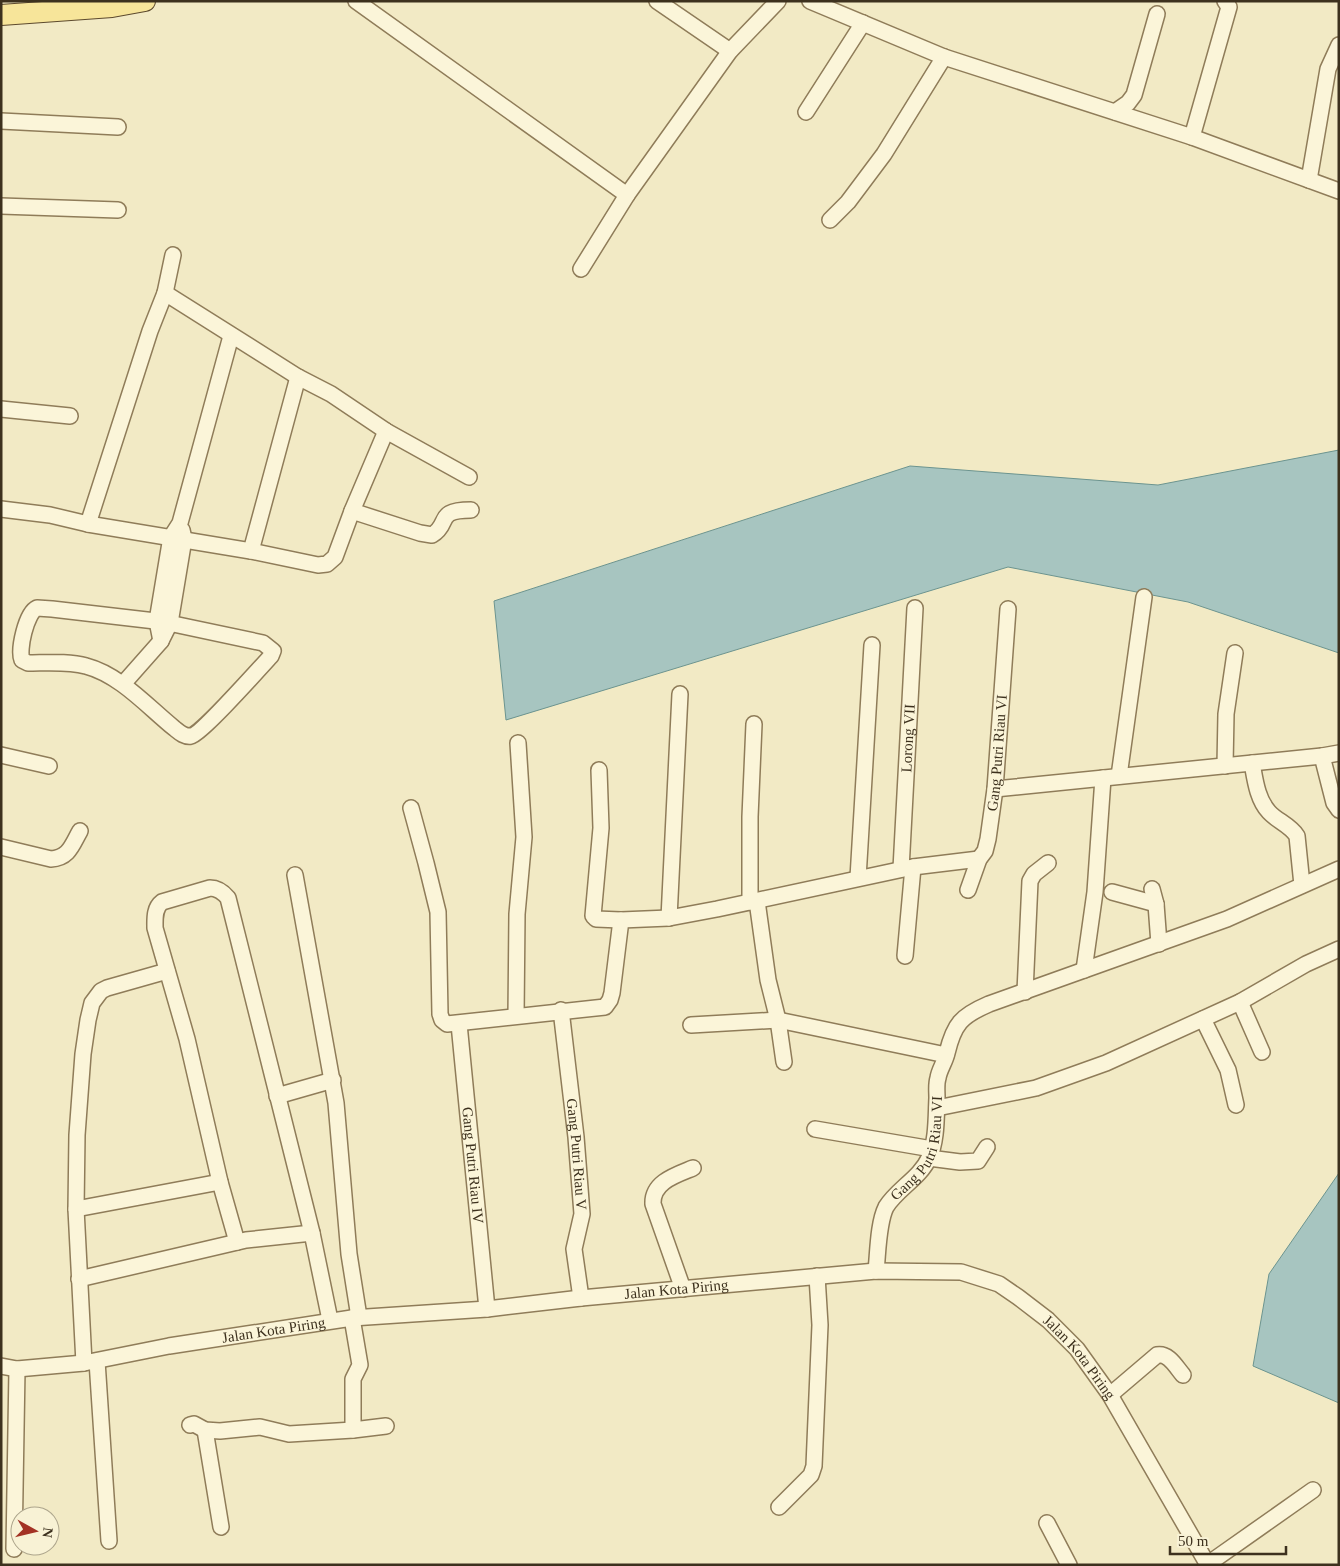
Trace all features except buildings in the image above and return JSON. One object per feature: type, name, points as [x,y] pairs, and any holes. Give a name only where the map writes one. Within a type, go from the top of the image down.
[{"type":"main road","points":[[1,15],[37,6],[112,7],[145,1]]},
{"type":"street","points":[[356,1],[627,195]]},
{"type":"street","points":[[657,1],[730,51]]},
{"type":"street","points":[[581,268],[627,195],[730,51],[778,1]]},
{"type":"street","points":[[810,1],[944,56],[1192,137],[1339,191]]},
{"type":"street","points":[[1192,137],[1229,7],[1225,1]]},
{"type":"street","points":[[1115,112],[1128,103],[1134,95],[1157,14]]},
{"type":"street","points":[[806,112],[863,23]]},
{"type":"street","points":[[1309,180],[1328,69],[1339,46]]},
{"type":"street","points":[[830,220],[848,202],[884,154],[944,56]]},
{"type":"street","points":[[1,120],[118,127]]},
{"type":"street","points":[[1,206],[118,210]]},
{"type":"street","points":[[88,524],[150,331],[165,293],[173,255]]},
{"type":"street","points":[[165,293],[298,377],[331,394],[386,431],[446,462],[469,477]]},
{"type":"street","points":[[123,684],[161,641],[180,524],[231,336]]},
{"type":"street","points":[[250,551],[298,377]]},
{"type":"street","points":[[1,409],[70,416]]},
{"type":"street","points":[[1,509],[50,515],[88,524],[178,538],[318,565],[328,564],[335,557],[352,511],[386,431]]},
{"type":"street","points":[[352,511],[420,533],[432,534],[438,530],[444,519],[451,512],[471,510]]},
{"type":"street","points":[[1119,776],[1144,597]]},
{"type":"street","points":[[37,608],[52,608],[163,622],[264,643],[273,651],[271,656],[193,736],[182,735],[123,684],[86,665],[28,663],[22,660],[20,653],[30,614],[37,608]]},
{"type":"street","name":"Lorong VII","points":[[905,956],[915,608]]},
{"type":"street","name":"Gang Putri Riau VI","points":[[968,890],[979,859],[985,851],[988,839],[995,789],[1008,609]]},
{"type":"street","points":[[858,878],[872,645]]},
{"type":"street","points":[[1224,766],[1226,714],[1235,653]]},
{"type":"street","points":[[669,918],[680,694]]},
{"type":"street","points":[[754,724],[750,817],[754,901],[768,980],[778,1020],[784,1062]]},
{"type":"street","points":[[516,1016],[517,914],[524,837],[518,743]]},
{"type":"street","points":[[995,789],[1322,756],[1339,752]]},
{"type":"street","points":[[1,755],[49,766]]},
{"type":"street","points":[[1322,756],[1334,803],[1339,810]]},
{"type":"street","points":[[1252,763],[1256,786],[1267,809],[1297,836],[1302,885]]},
{"type":"street","points":[[599,770],[601,828],[593,916],[596,919],[669,918],[907,868],[979,859]]},
{"type":"street","points":[[1084,970],[1095,892],[1103,778]]},
{"type":"street","points":[[411,808],[438,912],[440,1014],[442,1020],[447,1024],[460,1024],[562,1010],[600,1008],[608,1004],[612,993],[621,920]]},
{"type":"street","points":[[1,847],[59,859],[67,853],[80,831]]},
{"type":"street","points":[[1048,863],[1034,874],[1030,881],[1025,992],[1227,919],[1339,869]]},
{"type":"street","points":[[295,875],[336,1103],[360,1365],[353,1379],[353,1430]]},
{"type":"street","points":[[237,1242],[220,1182],[187,1039],[155,928],[156,912],[158,905],[162,902],[210,888],[216,888],[228,898],[312,1233],[330,1320]]},
{"type":"street","points":[[1152,889],[1156,904],[1159,944]]},
{"type":"street","points":[[1112,892],[1156,904]]},
{"type":"street","points":[[937,1108],[1036,1088],[1106,1063],[1240,1002],[1306,964],[1339,949]]},
{"type":"street","points":[[110,1541],[91,1362],[79,1279],[76,1209],[77,1134],[83,1054],[92,1003],[101,992],[106,988],[167,971]]},
{"type":"street","name":"Gang Putri Riau VI","points":[[876,1271],[881,1227],[887,1206],[922,1170],[931,1154],[937,1108],[937,1079],[957,1024],[973,1011],[1025,992]]},
{"type":"street","points":[[1240,1002],[1262,1052]]},
{"type":"street","name":"Gang Putri Riau V","points":[[562,1010],[576,1137],[582,1214],[574,1249],[581,1298]]},
{"type":"street","points":[[1203,1019],[1228,1070],[1236,1105]]},
{"type":"street","points":[[691,1025],[778,1020],[946,1055]]},
{"type":"street","name":"Gang Putri Riau IV","points":[[460,1024],[487,1308]]},
{"type":"street","points":[[277,1096],[332,1080]]},
{"type":"street","points":[[815,1129],[960,1162],[978,1161],[987,1147]]},
{"type":"street","points":[[683,1289],[653,1197],[660,1185],[674,1176],[693,1168]]},
{"type":"street","points":[[76,1209],[220,1182]]},
{"type":"street","points":[[79,1279],[237,1242],[312,1233]]},
{"type":"street","name":"Jalan Kota Piring","points":[[1,1366],[17,1368],[91,1362],[169,1346],[355,1317],[487,1308],[876,1271],[961,1272],[998,1284],[1048,1320],[1077,1349],[1110,1395],[1208,1564]]},
{"type":"street","points":[[780,1507],[811,1475],[814,1466],[820,1325],[817,1276]]},
{"type":"street","points":[[1110,1395],[1157,1355],[1162,1354],[1166,1356],[1183,1375]]},
{"type":"street","points":[[15,1506],[17,1368]]},
{"type":"street","points":[[221,1527],[198,1428],[220,1431],[260,1427],[288,1434],[386,1426]]},
{"type":"street","points":[[1208,1564],[1313,1490]]},
{"type":"street","points":[[1047,1523],[1069,1565]]},
{"type":"water","points":[[1339,450],[1339,653],[1188,602],[1008,567],[506,720],[494,601],[910,466],[1158,485]]},
{"type":"water","points":[[1339,1173],[1339,1403],[1253,1366],[1269,1274]]}]
